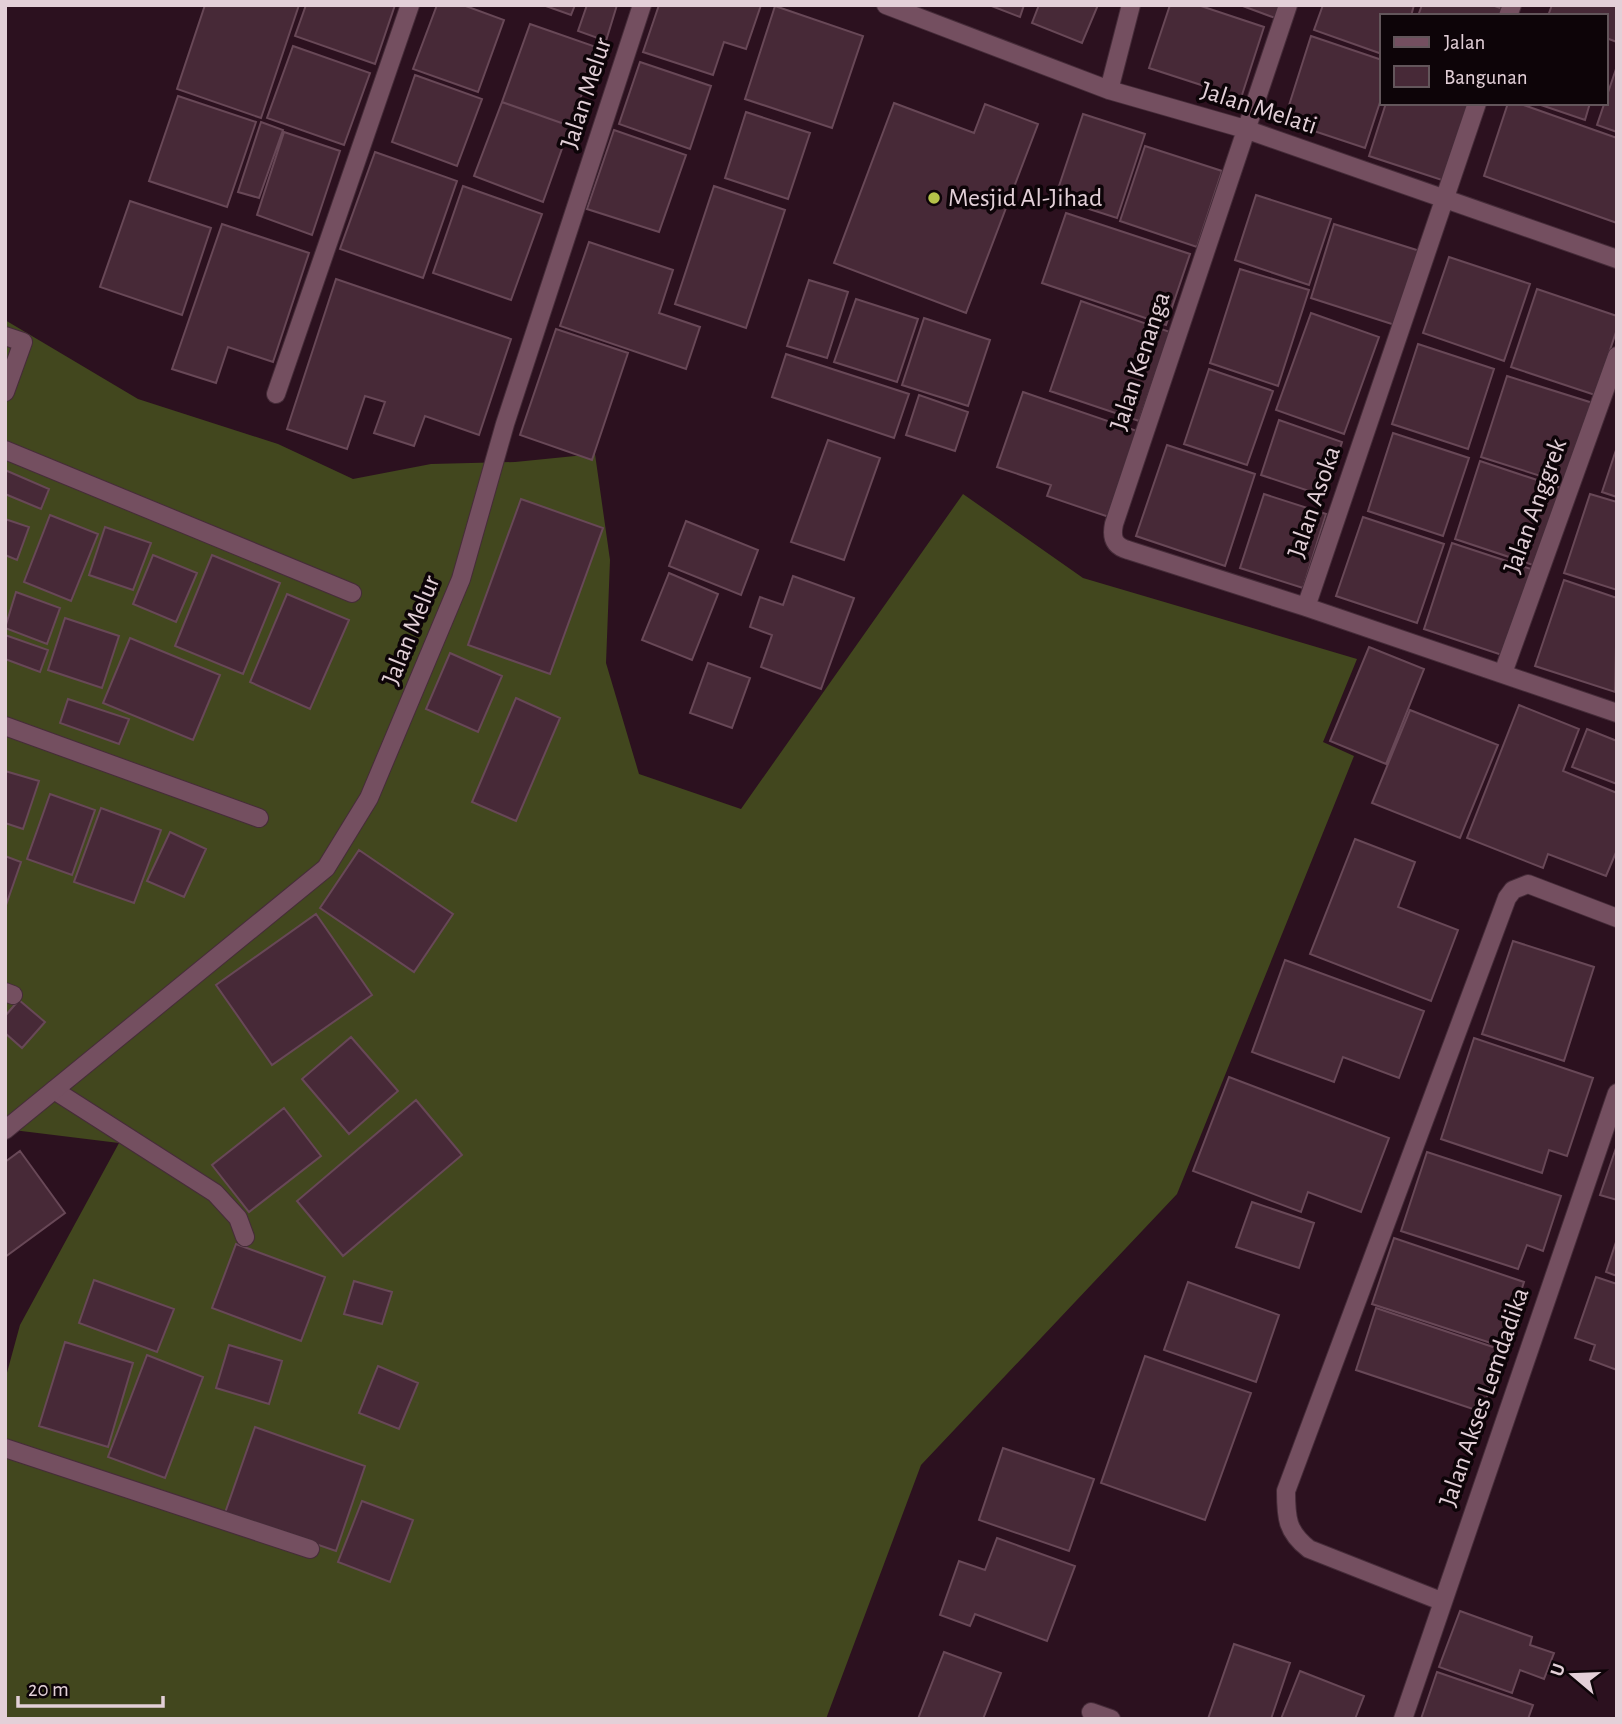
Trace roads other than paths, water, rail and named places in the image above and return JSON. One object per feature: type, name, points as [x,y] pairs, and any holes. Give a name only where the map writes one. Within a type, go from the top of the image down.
[{"type":"street","points":[[276,394],[410,5]]},
{"type":"street","name":"Jalan Melur","points":[[5,1130],[326,868],[369,798],[461,579],[505,424],[642,5]]},
{"type":"street","name":"Jalan Melati","points":[[886,5],[1109,90],[1245,129],[1617,259]]},
{"type":"street","points":[[1109,90],[1131,5]]},
{"type":"street","name":"Jalan Kenanga","points":[[1288,5],[1112,534],[1118,547],[1306,607]]},
{"type":"street","name":"Jalan Asoka","points":[[1306,607],[1476,105]]},
{"type":"street","points":[[5,336],[23,342],[5,392]]},
{"type":"street","name":"Jalan Anggrek","points":[[1503,673],[1617,356]]},
{"type":"street","points":[[5,450],[352,593]]},
{"type":"street","points":[[1306,607],[1617,713]]},
{"type":"street","points":[[5,726],[258,818]]},
{"type":"street","points":[[1441,1601],[1310,1549],[1293,1537],[1286,1518],[1286,1491],[1507,898],[1513,890],[1528,884],[1617,918]]},
{"type":"street","points":[[54,1090],[215,1193],[238,1218],[245,1237]]},
{"type":"street","name":"Jalan Akses Lemdadika","points":[[1404,1719],[1441,1601],[1617,1093]]},
{"type":"street","points":[[5,1448],[310,1549]]},
{"type":"street","points":[[1090,1712],[1111,1719]]},
{"type":"place","name":"Mesjid Al-Jihad","points":[[934,198]]}]
